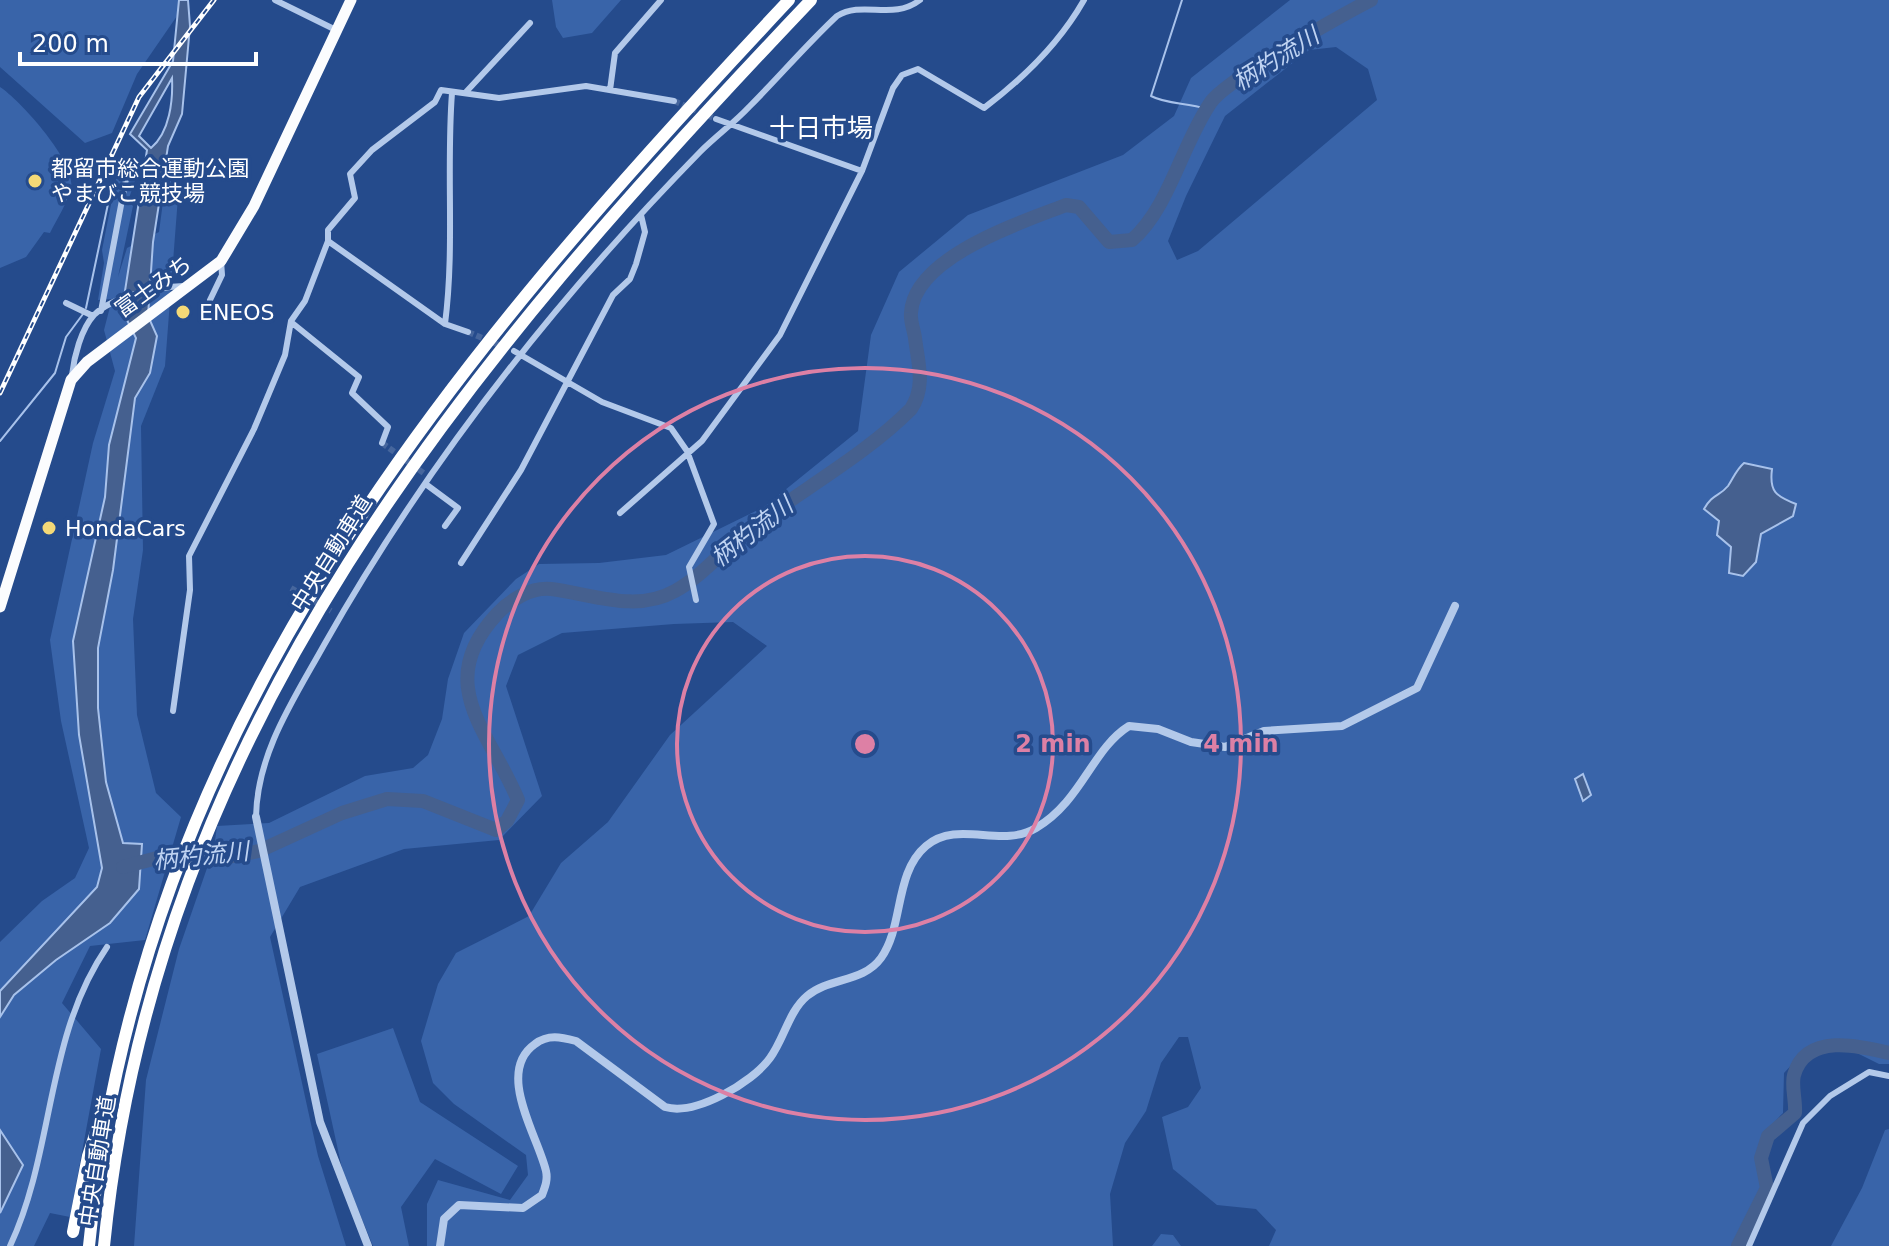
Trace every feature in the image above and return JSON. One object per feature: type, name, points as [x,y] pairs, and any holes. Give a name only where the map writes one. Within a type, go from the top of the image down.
[{"type":"highway","name":"富士みち","points":[[0,607],[71,380],[87,362],[121,335],[221,261],[254,206],[351,0]]},
{"type":"highway","name":"中央自動車道","points":[[89,1246],[113,1083],[146,961],[195,819],[277,652],[327,567],[406,447],[523,296],[690,106],[789,0]]},
{"type":"highway","name":"中央自動車道","points":[[104,1246],[130,1087],[161,965],[211,822],[291,657],[370,526],[418,456],[521,322],[628,197],[811,0]]},
{"type":"highway","points":[[73,1232],[88,1156],[113,1083]]},
{"type":"street","points":[[275,0],[338,31]]},
{"type":"street","points":[[610,90],[615,53],[661,0]]},
{"type":"street","points":[[368,1246],[320,1122],[256,817],[258,776],[276,733],[339,617],[427,485],[429,476],[517,353],[641,215],[847,9],[901,11],[920,0]]},
{"type":"street","points":[[620,513],[702,441],[780,335],[862,171],[893,88],[902,75],[918,69],[984,108],[1018,83],[1061,37],[1084,0]]},
{"type":"street","points":[[466,92],[530,23]]},
{"type":"street","points":[[173,711],[190,590],[189,556],[254,429],[285,355],[291,321],[305,301],[328,241],[328,230],[355,198],[350,174],[372,150],[435,102],[441,90],[499,98],[586,86],[674,101]]},
{"type":"street","points":[[445,324],[451,260],[447,151],[452,93]]},
{"type":"street","points":[[716,119],[862,171]]},
{"type":"street","points":[[101,311],[126,179]]},
{"type":"street","points":[[461,563],[521,470],[613,295],[630,279],[645,232],[641,215]]},
{"type":"street","points":[[328,241],[445,324],[468,332]]},
{"type":"street","points":[[210,300],[222,275],[221,261]]},
{"type":"street","points":[[66,303],[88,314],[101,311],[114,302],[188,286]]},
{"type":"street","points":[[71,380],[88,314]]},
{"type":"street","points":[[291,321],[359,377],[352,393],[388,427],[382,443]]},
{"type":"street","points":[[517,353],[568,384],[634,416],[671,428],[687,451],[714,524],[689,567],[696,600]]},
{"type":"street","points":[[427,485],[458,508],[445,526]]},
{"type":"street","points":[[440,1246],[444,1219],[459,1205],[475,1203],[512,1209],[534,1203],[542,1195],[547,1173],[519,1082],[524,1054],[539,1041],[559,1036],[576,1041],[665,1107],[677,1111],[703,1104],[723,1094],[769,1060],[804,998],[815,989],[861,974],[880,960],[911,867],[926,846],[948,835],[1011,837],[1034,830],[1078,792],[1114,737],[1129,726],[1158,729],[1191,742],[1225,747],[1264,731],[1332,728],[1352,721],[1417,688],[1455,606]]},
{"type":"street","points":[[331,611],[339,617]]},
{"type":"street","points":[[10,1246],[34,1186],[54,1072],[66,1035],[96,963],[107,947]]},
{"type":"street","points":[[1749,1246],[1803,1123],[1830,1096],[1869,1072],[1889,1076]]},
{"type":"shaded area","points":[[0,0],[188,0],[137,74],[112,133],[85,143],[0,67]]},
{"type":"shaded area","points":[[179,0],[188,0],[190,26],[182,114],[168,146],[153,242],[148,316],[157,336],[150,373],[135,398],[113,570],[98,648],[98,708],[106,782],[123,843],[142,844],[139,889],[110,923],[56,960],[14,995],[0,1017],[0,991],[97,887],[102,868],[79,735],[73,641],[105,497],[109,445],[136,338],[122,310],[147,150],[130,134],[173,61]],"holes":[[[172,78],[171,106],[166,125],[151,148],[139,136]]]},
{"type":"shaded area","points":[[552,0],[621,0],[592,33],[563,38],[556,27]]},
{"type":"shaded area","points":[[1290,0],[1889,0],[1889,1064],[1879,1064],[1829,1039],[1798,1058],[1784,1073],[1783,1113],[1768,1130],[1757,1157],[1762,1188],[1731,1246],[1269,1246],[1276,1230],[1256,1209],[1217,1205],[1173,1169],[1162,1117],[1188,1107],[1201,1088],[1188,1037],[1179,1037],[1161,1063],[1146,1111],[1125,1143],[1110,1194],[1113,1246],[427,1246],[427,1204],[438,1180],[510,1200],[528,1175],[526,1155],[454,1104],[433,1083],[421,1041],[438,984],[456,953],[529,916],[561,863],[608,822],[670,735],[767,646],[733,622],[562,633],[518,655],[506,686],[542,796],[499,840],[404,849],[300,887],[270,937],[318,1156],[346,1246],[134,1246],[146,1080],[179,949],[214,848],[217,826],[269,823],[365,776],[413,768],[428,755],[442,719],[448,679],[464,633],[516,579],[539,564],[599,563],[666,555],[764,507],[858,431],[871,335],[899,272],[968,215],[1123,155],[1174,116],[1191,78]],"holes":[[[1336,47],[1368,69],[1377,100],[1198,251],[1177,260],[1168,241],[1225,116],[1309,50]]]},
{"type":"shaded area","name":"都留市総合運動公園 やまびこ競技場","points":[[0,87],[45,132],[65,163],[71,187],[50,233],[44,232],[26,257],[0,268]]},
{"type":"shaded area","points":[[168,164],[180,171],[165,366],[141,426],[143,550],[133,619],[137,715],[156,793],[181,817],[145,940],[90,946],[62,1003],[101,1049],[70,1217],[50,1213],[34,1246],[0,1246],[0,942],[42,901],[75,878],[89,848],[61,721],[50,640],[93,443],[115,371],[104,330],[112,299],[98,300],[104,263],[102,250],[117,174],[120,171],[137,175],[128,201],[133,206],[118,277],[127,248],[159,232]]},
{"type":"shaded area","points":[[1744,463],[1772,469],[1775,492],[1796,504],[1793,516],[1761,534],[1756,562],[1743,576],[1729,573],[1731,547],[1717,535],[1719,521],[1704,509],[1728,486]]},
{"type":"shaded area","points":[[1583,774],[1591,795],[1583,801],[1575,779]]},
{"type":"shaded area","points":[[393,1028],[420,1102],[518,1166],[501,1194],[435,1159],[401,1207],[409,1246],[373,1246],[343,1173],[317,1054]]},
{"type":"shaded area","points":[[1889,1129],[1889,1246],[1831,1246],[1862,1188],[1885,1130]]},
{"type":"shaded area","points":[[0,1130],[23,1165],[0,1213]]},
{"type":"shaded area","points":[[1161,1234],[1173,1235],[1181,1246],[1152,1246]]},
{"type":"waterway","points":[[1182,0],[1151,96],[1207,109]]},
{"type":"waterway","name":"柄杓流川","points":[[123,867],[157,858],[223,858],[259,851],[342,813],[387,799],[423,801],[496,830],[507,821],[518,800],[482,730],[468,686],[469,663],[478,639],[502,609],[521,596],[543,589],[614,600],[645,601],[685,585],[745,533],[852,458],[911,409],[916,400],[920,374],[911,313],[917,293],[930,275],[973,244],[1066,205],[1079,207],[1109,242],[1132,240],[1156,211],[1211,102],[1261,64],[1371,0]]},
{"type":"waterway","points":[[86,308],[108,204]]},
{"type":"waterway","points":[[0,441],[55,373],[66,337],[83,314]]},
{"type":"waterway","points":[[1738,1246],[1767,1188],[1761,1158],[1768,1136],[1795,1113],[1793,1079],[1800,1061],[1810,1052],[1836,1045],[1889,1053]]},
{"type":"tunnel","points":[[674,101],[716,119]]},
{"type":"tunnel","points":[[468,332],[506,348]]},
{"type":"tunnel","points":[[382,443],[425,474]]},
{"type":"tunnel","points":[[291,588],[331,611]]},
{"type":"railway","points":[[0,393],[139,97],[214,0]]},
{"type":"place","name":"都留市総合運動公園 やまびこ競技場","points":[[35,181]]},
{"type":"place","name":"ENEOS","points":[[183,312]]},
{"type":"place","name":"HondaCars","points":[[49,528]]},
{"type":"district","name":"十日市場","points":[[821,128]]}]
